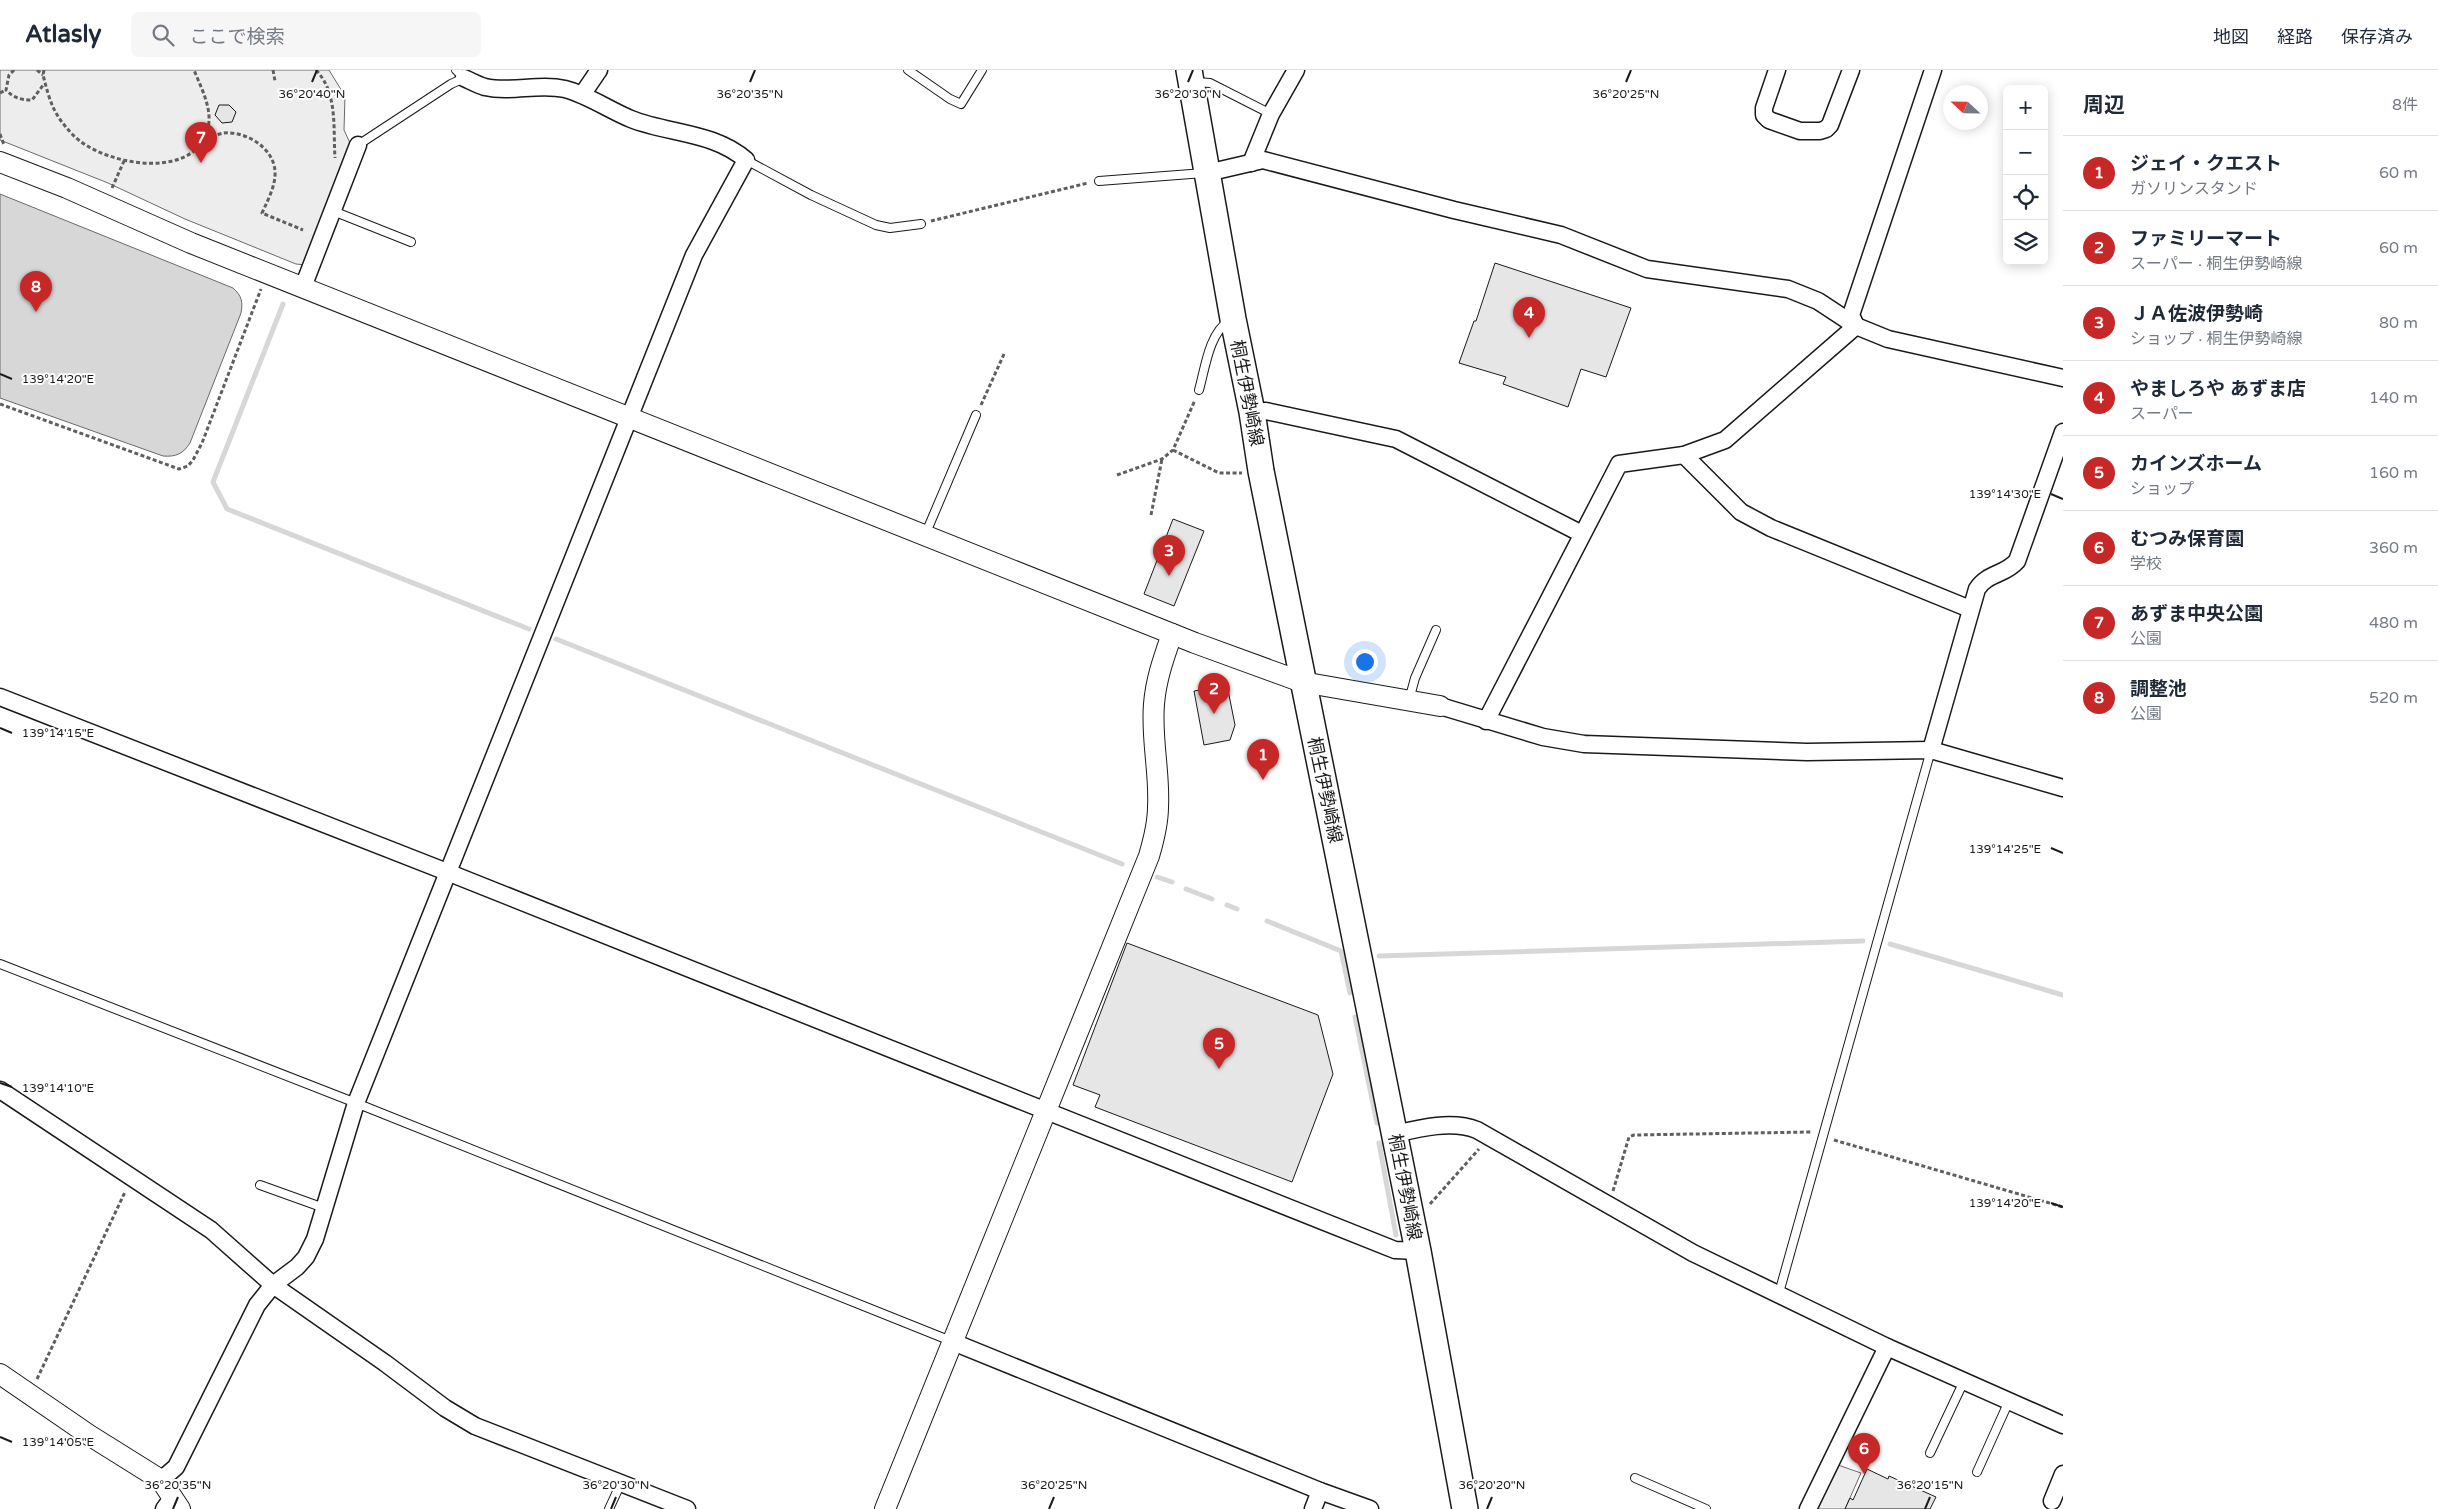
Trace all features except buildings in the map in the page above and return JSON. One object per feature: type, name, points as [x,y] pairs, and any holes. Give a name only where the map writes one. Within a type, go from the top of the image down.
[{"type":"main road","name":"桐生伊勢崎線","points":[[1190,76],[1233,319],[1252,412],[1261,471],[1302,682],[1342,865],[1411,1215],[1464,1509]]},
{"type":"street","points":[[582,95],[599,70]]},
{"type":"street","points":[[1251,163],[1271,114],[1296,70]]},
{"type":"street","points":[[1777,70],[1764,108],[1766,118],[1800,131],[1812,132],[1826,129],[1830,125],[1851,70]]},
{"type":"street","points":[[1856,326],[1851,315],[1933,70]]},
{"type":"street","points":[[161,1480],[176,1466],[257,1305],[273,1285],[297,1267],[306,1257],[315,1238],[356,1103],[447,872],[694,256],[746,160],[733,148],[704,138],[633,120],[566,89],[543,86],[523,88],[486,87],[460,74]]},
{"type":"street","points":[[303,287],[358,145]]},
{"type":"street","points":[[2,154],[67,188],[191,242],[1172,634],[1302,682],[1440,706],[1486,721],[1543,736],[1584,744],[1807,752],[1931,750],[2063,788]]},
{"type":"street","points":[[1207,173],[1263,160],[1454,210],[1561,235],[1647,269],[1788,289],[1818,301],[1856,326],[1888,339],[2063,378]]},
{"type":"street","points":[[1486,721],[1619,464],[1684,455],[1725,440],[1856,326]]},
{"type":"street","points":[[1252,412],[1266,411],[1396,439],[1582,534]]},
{"type":"street","points":[[1931,750],[1977,589],[1984,579],[2008,570],[2018,561],[2063,432]]},
{"type":"street","points":[[1684,455],[1740,512],[1780,532],[1970,609]]},
{"type":"street","points":[[885,1509],[1139,882],[1155,834],[1158,789],[1154,756],[1154,704],[1160,668],[1172,634]]},
{"type":"street","points":[[0,697],[447,872],[1395,1250],[1418,1251]]},
{"type":"street","points":[[0,1090],[210,1230],[273,1285],[386,1363],[444,1408],[475,1426],[687,1509]]},
{"type":"street","points":[[1395,1134],[1465,1125],[1488,1136],[1693,1252],[1887,1347],[2063,1425]]},
{"type":"street","points":[[953,1342],[1320,1491],[1370,1509]]},
{"type":"street","points":[[1808,1509],[1887,1347]]},
{"type":"street","points":[[0,1374],[88,1435],[161,1480],[172,1505]]},
{"type":"street","points":[[2052,1501],[2063,1474]]},
{"type":"street","points":[[1313,1509],[1320,1491]]},
{"type":"lane","points":[[908,70],[950,99],[961,104],[982,70]]},
{"type":"lane","points":[[358,145],[450,84],[460,74]]},
{"type":"lane","points":[[1190,76],[1210,83],[1271,114]]},
{"type":"lane","points":[[746,160],[810,195],[876,226],[890,228],[921,224]]},
{"type":"lane","points":[[1099,182],[1207,173]]},
{"type":"lane","points":[[333,211],[412,242]]},
{"type":"lane","points":[[1199,390],[1216,334],[1223,325],[1233,319]]},
{"type":"lane","points":[[924,535],[976,415]]},
{"type":"lane","points":[[1409,700],[1415,678],[1436,630]]},
{"type":"lane","points":[[1779,1293],[1931,750]]},
{"type":"lane","points":[[0,964],[356,1103],[953,1342]]},
{"type":"lane","points":[[260,1185],[324,1208]]},
{"type":"lane","points":[[1930,1453],[1964,1381]]},
{"type":"lane","points":[[1977,1472],[2009,1401]]},
{"type":"lane","points":[[1635,1478],[1706,1509]]},
{"type":"lane","points":[[609,1509],[621,1483]]},
{"type":"path","points":[[6,90],[9,75],[14,70]]},
{"type":"path","points":[[37,70],[43,75]]},
{"type":"path","points":[[44,70],[43,75],[53,110],[74,136],[100,155],[132,164],[166,163],[191,152],[205,138],[224,133],[237,134],[255,140],[266,149],[273,160],[275,176],[262,213],[303,230]]},
{"type":"path","points":[[194,70],[205,98],[209,120],[205,138]]},
{"type":"path","points":[[273,70],[275,81]]},
{"type":"path","points":[[316,70],[329,90],[333,106],[336,164]]},
{"type":"path","points":[[6,90],[12,96],[21,100],[32,100],[45,83]]},
{"type":"path","points":[[0,93],[6,90]]},
{"type":"path","points":[[0,134],[2,154]]},
{"type":"path","points":[[110,191],[124,161]]},
{"type":"path","points":[[921,224],[1099,182]]},
{"type":"path","points":[[0,404],[179,469],[188,466],[202,443],[263,286]]},
{"type":"path","points":[[976,415],[1004,354]]},
{"type":"path","points":[[1117,475],[1162,459],[1173,450],[1199,390]]},
{"type":"path","points":[[1173,450],[1219,473],[1239,474],[1261,471]]},
{"type":"path","points":[[1151,515],[1162,459]]},
{"type":"path","points":[[1411,1215],[1422,1212],[1428,1206],[1488,1136]]},
{"type":"path","points":[[29,1394],[131,1178]]},
{"type":"shaded area","points":[[0,70],[329,70],[345,96],[344,130],[350,143],[306,265],[296,264],[185,219],[108,183],[0,140]]},
{"type":"shaded area","points":[[0,194],[233,288],[238,294],[242,302],[241,313],[190,443],[185,450],[172,456],[163,456],[0,398]]},
{"type":"shaded area","points":[[1838,1465],[1861,1473],[1845,1509],[1817,1509]]},
{"type":"waterway","points":[[283,304],[213,482],[227,509],[529,629]]},
{"type":"waterway","points":[[556,639],[1122,864]]},
{"type":"waterway","points":[[1157,877],[1172,882]]},
{"type":"waterway","points":[[1186,889],[1212,899]]},
{"type":"waterway","points":[[1227,905],[1237,909]]},
{"type":"waterway","points":[[1267,921],[1341,951],[1350,993]]},
{"type":"waterway","points":[[1379,956],[1863,941]]},
{"type":"waterway","points":[[1890,944],[2063,995]]},
{"type":"waterway","points":[[1355,1017],[1377,1123]]},
{"type":"waterway","points":[[1379,1143],[1396,1235]]},
{"type":"place","name":"あずま中央公園","points":[[201,163]]},
{"type":"place","name":"調整池","points":[[36,312]]},
{"type":"place","name":"やましろや あずま店","points":[[1529,338]]},
{"type":"place","name":"ＪＡ佐波伊勢崎","points":[[1169,576]]},
{"type":"place","name":"ファミリーマート","points":[[1214,714]]},
{"type":"place","name":"ジェイ・クエスト","points":[[1263,780]]},
{"type":"place","name":"カインズホーム","points":[[1219,1069]]},
{"type":"place","name":"むつみ保育園","points":[[1864,1474]]}]
